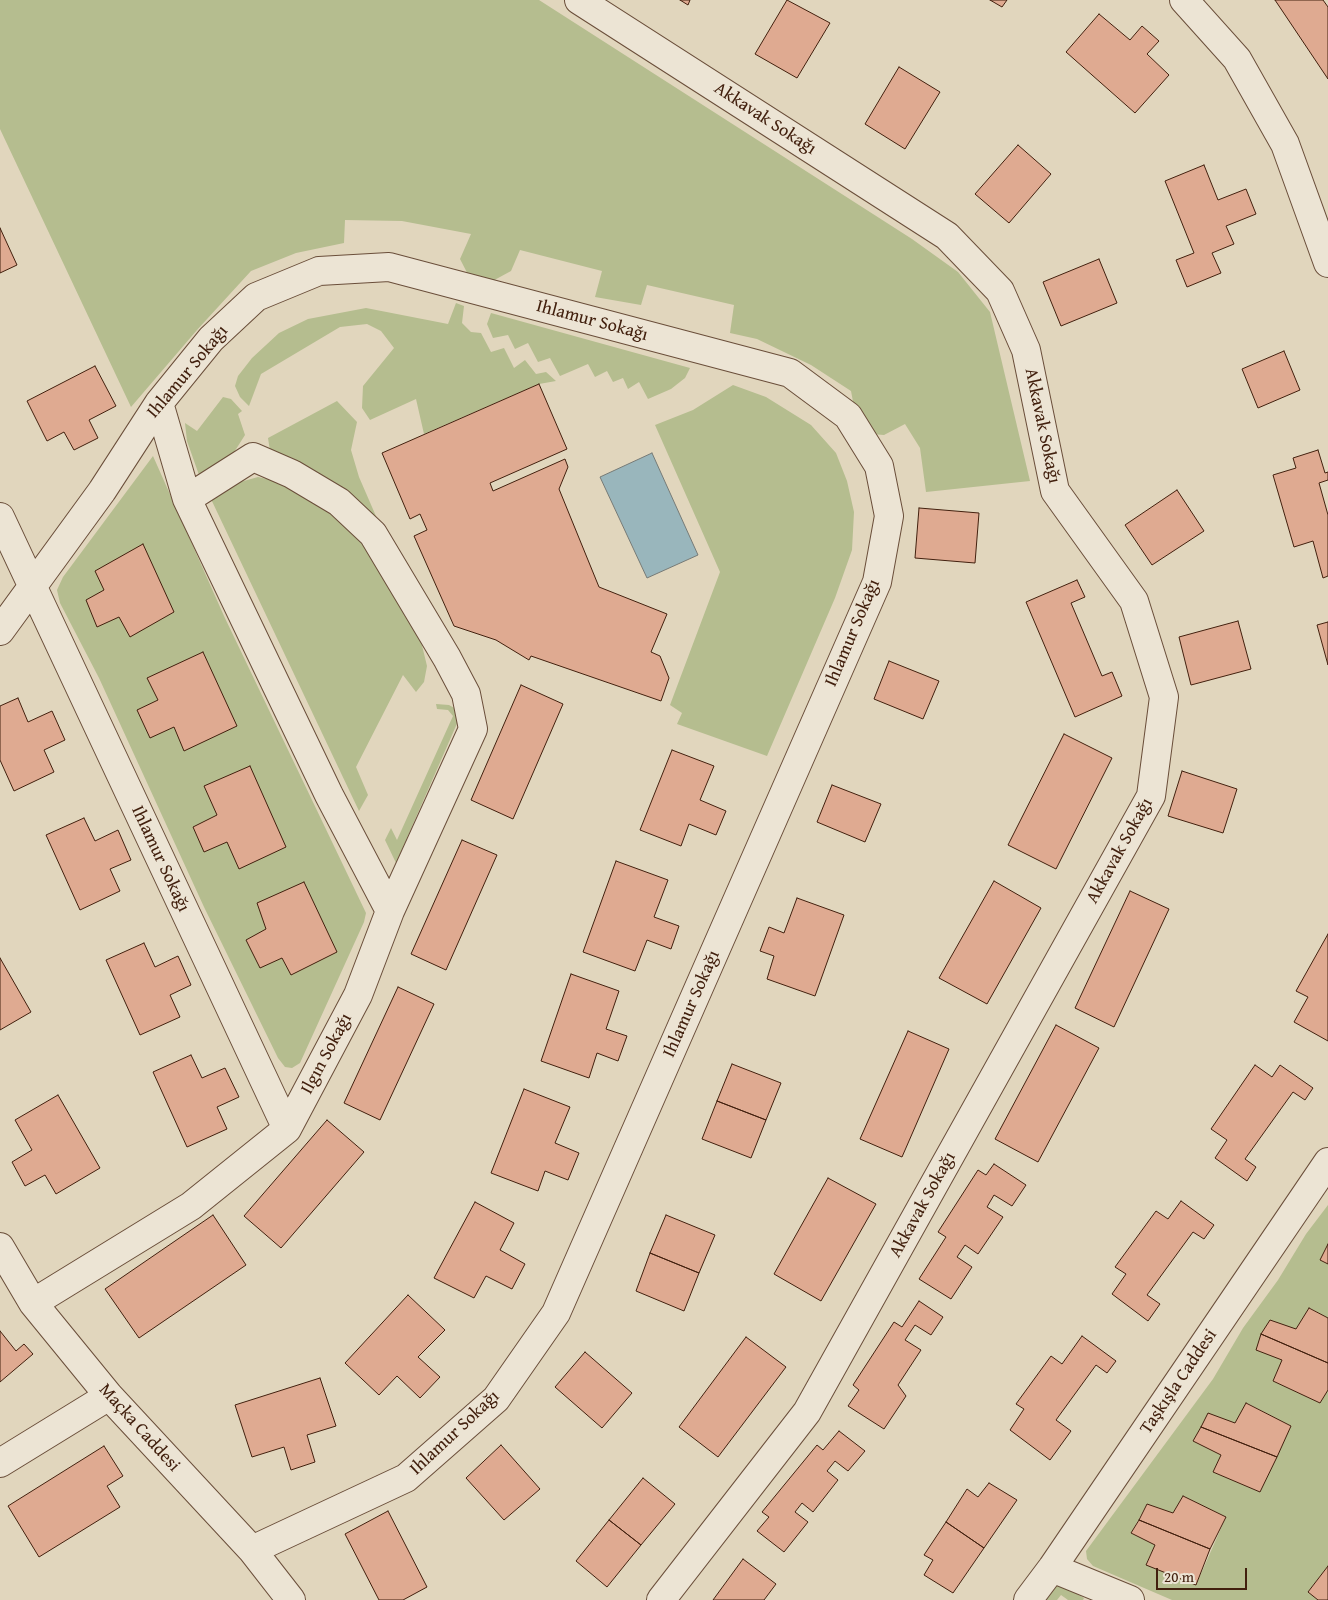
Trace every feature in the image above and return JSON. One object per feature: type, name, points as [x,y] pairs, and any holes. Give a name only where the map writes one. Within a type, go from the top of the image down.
[{"type":"street","name":"Akkavak Sokağı","points":[[580,0],[947,236],[1000,291],[1026,350],[1055,491],[1134,601],[1164,697],[1151,796],[807,1412],[661,1600]]},
{"type":"street","points":[[1184,0],[1237,59],[1285,144],[1328,263]]},
{"type":"street","name":"Ihlamur Sokağı","points":[[0,631],[102,492],[159,403],[211,339],[256,297],[319,271],[388,268],[790,373],[848,416],[879,466],[889,516],[876,582],[556,1313],[496,1399],[406,1478],[252,1550]]},
{"type":"street","points":[[159,403],[187,499],[329,795],[390,911]]},
{"type":"street","name":"Ilgın Sokağı","points":[[34,1303],[191,1206],[287,1129],[358,995],[390,911],[473,729],[466,694],[373,534],[340,502],[292,474],[253,458],[187,499]]},
{"type":"street","name":"Ihlamur Sokağı","points":[[0,518],[287,1129]]},
{"type":"street","name":"Taşkışla Caddesi","points":[[1028,1600],[1052,1568],[1328,1162]]},
{"type":"street","name":"Maçka Caddesi","points":[[0,1247],[34,1303],[108,1396],[252,1550],[291,1600]]},
{"type":"street","points":[[0,1463],[108,1396]]},
{"type":"street","points":[[1052,1568],[1100,1595],[1130,1600]]},
{"type":"green space","points":[[0,0],[539,0],[912,239],[958,272],[990,312],[1030,481],[926,492],[920,448],[905,424],[884,435],[859,433],[851,391],[811,365],[757,339],[730,333],[734,305],[647,285],[641,305],[595,297],[602,271],[520,250],[511,271],[476,290],[460,259],[471,234],[402,221],[345,220],[344,243],[296,253],[251,271],[131,407],[0,129]]},
{"type":"green space","points":[[456,303],[464,306],[462,323],[471,332],[481,333],[491,352],[504,348],[514,368],[525,360],[536,374],[546,372],[556,381],[539,384],[424,434],[416,399],[370,420],[362,408],[363,386],[394,348],[381,331],[367,324],[340,327],[261,374],[249,406],[240,397],[235,386],[238,376],[252,358],[279,333],[308,319],[366,308],[448,324]]},
{"type":"green space","points":[[491,313],[690,368],[685,378],[671,389],[648,399],[639,382],[628,389],[623,378],[613,382],[607,371],[595,377],[588,364],[560,376],[550,358],[538,362],[528,343],[515,349],[508,335],[493,338],[487,324]]},
{"type":"green space","points":[[733,385],[766,397],[811,425],[836,453],[847,481],[854,512],[852,550],[835,598],[767,756],[677,724],[682,713],[670,705],[720,572],[655,425],[693,410]]},
{"type":"green space","points":[[223,397],[231,399],[242,411],[238,414],[245,435],[231,457],[199,475],[187,441],[185,423],[197,431]]},
{"type":"green space","points":[[337,401],[357,422],[351,450],[359,477],[382,530],[270,451],[268,438]]},
{"type":"green space","points":[[153,456],[224,616],[366,913],[364,922],[300,1063],[292,1068],[285,1067],[278,1058],[204,907],[99,678],[60,603],[57,590],[63,577]]},
{"type":"green space","points":[[258,477],[284,483],[356,529],[419,633],[427,666],[424,682],[416,692],[403,675],[356,767],[368,795],[359,811],[210,497],[233,484]]},
{"type":"green space","points":[[436,704],[449,705],[456,709],[459,719],[396,863],[385,840],[391,828],[397,840],[453,716],[448,710],[437,709]]},
{"type":"green space","points":[[1328,1205],[1328,1244],[1320,1260],[1328,1264],[1328,1318],[1310,1308],[1296,1329],[1257,1350],[1282,1360],[1273,1381],[1320,1403],[1328,1390],[1328,1566],[1308,1592],[1318,1600],[1172,1600],[1093,1566],[1087,1559],[1086,1551],[1213,1379],[1243,1328],[1278,1280],[1306,1234]],"holes":[[[1247,1403],[1291,1426],[1260,1492],[1213,1472],[1221,1455],[1193,1441],[1201,1427],[1235,1423]],[[1183,1496],[1226,1517],[1196,1585],[1146,1564],[1155,1545],[1131,1533],[1147,1504],[1173,1513]]]},
{"type":"green space","points":[[1057,1582],[1084,1598],[1083,1600],[1068,1600],[1061,1595],[1057,1600],[1043,1600]]},
{"type":"water","points":[[652,453],[698,555],[647,578],[600,477]]},
{"type":"building","points":[[680,0],[690,0],[688,5]]},
{"type":"building","points":[[787,0],[830,23],[797,78],[755,54]]},
{"type":"building","points":[[990,0],[1007,0],[1002,7]]},
{"type":"building","points":[[1275,0],[1323,0],[1328,7],[1328,79]]},
{"type":"building","points":[[1099,14],[1130,40],[1142,26],[1159,41],[1147,54],[1169,75],[1135,113],[1066,52]]},
{"type":"building","points":[[899,67],[940,92],[905,149],[865,124]]},
{"type":"building","points":[[1018,145],[1051,174],[1009,223],[975,194]]},
{"type":"building","points":[[1204,165],[1218,200],[1246,189],[1256,214],[1226,226],[1234,244],[1212,253],[1221,273],[1187,287],[1176,260],[1194,253],[1165,181]]},
{"type":"building","points":[[0,228],[17,265],[0,273]]},
{"type":"building","points":[[1099,259],[1117,303],[1061,326],[1043,282]]},
{"type":"building","points":[[1284,351],[1300,390],[1258,408],[1242,369]]},
{"type":"building","points":[[95,366],[116,406],[89,420],[98,438],[74,450],[64,432],[47,441],[27,401]]},
{"type":"building","points":[[539,384],[567,449],[490,483],[493,491],[565,459],[568,467],[559,489],[599,587],[667,614],[651,652],[660,656],[669,678],[661,701],[531,656],[529,660],[496,640],[454,626],[414,536],[427,530],[420,514],[410,519],[382,453]]},
{"type":"building","points":[[1318,450],[1325,473],[1328,472],[1328,480],[1319,483],[1328,515],[1328,576],[1323,578],[1313,541],[1294,547],[1273,475],[1296,468],[1293,458]]},
{"type":"building","points":[[1177,490],[1204,531],[1152,565],[1125,525]]},
{"type":"building","points":[[919,508],[979,513],[975,563],[915,558]]},
{"type":"building","points":[[143,544],[174,612],[130,637],[119,617],[97,627],[86,600],[104,590],[95,571]]},
{"type":"building","points":[[1077,580],[1085,597],[1071,603],[1102,676],[1112,672],[1122,696],[1075,717],[1026,602]]},
{"type":"building","points":[[1238,621],[1251,669],[1191,685],[1179,637]]},
{"type":"building","points":[[1328,622],[1328,665],[1317,625]]},
{"type":"building","points":[[203,652],[237,726],[184,751],[174,727],[150,738],[137,710],[158,700],[147,678]]},
{"type":"building","points":[[889,661],[939,681],[923,719],[874,699]]},
{"type":"building","points":[[521,685],[563,704],[513,819],[471,800]]},
{"type":"building","points":[[18,698],[28,722],[52,711],[65,740],[44,750],[54,772],[14,791],[0,760],[0,706]]},
{"type":"building","points":[[1064,734],[1112,758],[1056,869],[1008,845]]},
{"type":"building","points":[[672,750],[714,766],[700,800],[726,811],[716,835],[689,824],[681,846],[640,830]]},
{"type":"building","points":[[250,766],[286,847],[239,869],[227,842],[204,852],[193,827],[217,815],[204,786]]},
{"type":"building","points":[[1182,771],[1237,789],[1223,833],[1168,816]]},
{"type":"building","points":[[832,785],[881,804],[865,842],[817,822]]},
{"type":"building","points":[[84,818],[95,841],[118,830],[131,860],[110,869],[120,891],[80,910],[46,835]]},
{"type":"building","points":[[462,840],[497,855],[446,970],[411,954]]},
{"type":"building","points":[[616,861],[668,880],[654,917],[679,926],[671,949],[647,940],[635,971],[583,952]]},
{"type":"building","points":[[994,881],[1041,908],[987,1004],[939,978]]},
{"type":"building","points":[[304,882],[337,952],[291,975],[282,958],[260,968],[246,940],[266,929],[257,903]]},
{"type":"building","points":[[1130,891],[1169,909],[1114,1027],[1075,1008]]},
{"type":"building","points":[[797,898],[844,915],[815,996],[767,979],[774,956],[760,951],[769,927],[784,933]]},
{"type":"building","points":[[1328,934],[1328,1041],[1294,1022],[1308,997],[1296,991]]},
{"type":"building","points":[[144,943],[155,967],[178,956],[191,985],[170,995],[180,1017],[140,1035],[106,960]]},
{"type":"building","points":[[0,958],[31,1012],[0,1030]]},
{"type":"building","points":[[571,974],[619,991],[606,1029],[627,1036],[618,1061],[597,1053],[589,1078],[541,1061]]},
{"type":"building","points":[[398,987],[434,1004],[380,1120],[344,1103]]},
{"type":"building","points":[[1056,1025],[1099,1048],[1038,1162],[995,1139]]},
{"type":"building","points":[[908,1031],[949,1049],[902,1157],[860,1139]]},
{"type":"building","points":[[191,1055],[202,1078],[225,1068],[239,1097],[217,1107],[227,1129],[187,1147],[153,1072]]},
{"type":"building","points":[[732,1064],[781,1083],[766,1120],[717,1101]]},
{"type":"building","points":[[1255,1065],[1272,1077],[1280,1065],[1313,1088],[1305,1100],[1293,1092],[1245,1159],[1256,1167],[1247,1181],[1215,1158],[1227,1140],[1211,1129]]},
{"type":"building","points":[[524,1089],[570,1107],[555,1143],[579,1153],[568,1180],[545,1171],[538,1191],[491,1173]]},
{"type":"building","points":[[58,1095],[100,1168],[56,1194],[45,1175],[25,1186],[12,1162],[32,1150],[15,1120]]},
{"type":"building","points":[[717,1101],[766,1120],[751,1158],[702,1139]]},
{"type":"building","points":[[327,1120],[364,1152],[281,1248],[244,1216]]},
{"type":"building","points":[[994,1164],[1026,1185],[1012,1206],[994,1195],[987,1207],[1003,1217],[978,1254],[965,1245],[957,1257],[972,1267],[951,1299],[919,1279],[946,1237],[938,1232],[978,1170],[986,1175]]},
{"type":"building","points":[[828,1178],[876,1204],[821,1301],[774,1274]]},
{"type":"building","points":[[1181,1201],[1214,1225],[1204,1239],[1193,1232],[1147,1295],[1160,1304],[1148,1321],[1112,1294],[1126,1274],[1115,1267],[1156,1211],[1168,1219]]},
{"type":"building","points":[[475,1202],[514,1223],[500,1250],[525,1264],[512,1289],[486,1276],[474,1298],[434,1278]]},
{"type":"building","points":[[213,1215],[246,1265],[139,1338],[105,1289]]},
{"type":"building","points":[[666,1215],[715,1235],[699,1273],[650,1253]]},
{"type":"building","points":[[1328,1244],[1328,1264],[1320,1260]]},
{"type":"building","points":[[650,1253],[699,1273],[684,1311],[636,1291]]},
{"type":"building","points":[[408,1295],[445,1330],[418,1357],[440,1377],[420,1398],[397,1376],[379,1395],[345,1363]]},
{"type":"building","points":[[919,1301],[943,1317],[931,1335],[915,1325],[905,1340],[921,1350],[898,1385],[906,1396],[884,1429],[848,1406],[859,1390],[853,1385],[894,1322],[902,1327]]},
{"type":"building","points":[[1309,1308],[1328,1318],[1328,1363],[1261,1334],[1270,1320],[1296,1329]]},
{"type":"building","points":[[0,1331],[16,1351],[24,1344],[33,1354],[0,1382]]},
{"type":"building","points":[[1261,1334],[1328,1363],[1328,1390],[1320,1403],[1273,1381],[1282,1360],[1256,1350]]},
{"type":"building","points":[[1082,1336],[1116,1361],[1107,1373],[1096,1365],[1056,1420],[1071,1431],[1050,1460],[1010,1430],[1024,1409],[1016,1404],[1051,1356],[1062,1364]]},
{"type":"building","points":[[746,1337],[786,1367],[718,1457],[679,1427]]},
{"type":"building","points":[[585,1352],[632,1393],[602,1428],[555,1387]]},
{"type":"building","points":[[320,1378],[336,1426],[307,1435],[315,1462],[291,1470],[284,1447],[252,1457],[235,1405]]},
{"type":"building","points":[[1246,1403],[1291,1426],[1277,1457],[1201,1427],[1208,1413],[1235,1423]]},
{"type":"building","points":[[1201,1427],[1277,1457],[1260,1492],[1213,1472],[1221,1455],[1193,1441]]},
{"type":"building","points":[[839,1431],[865,1451],[848,1471],[835,1461],[827,1471],[838,1480],[813,1512],[802,1503],[795,1512],[808,1522],[784,1552],[757,1531],[769,1517],[762,1512],[817,1445],[823,1450]]},
{"type":"building","points":[[501,1445],[540,1489],[504,1520],[466,1478]]},
{"type":"building","points":[[104,1446],[123,1476],[107,1486],[120,1507],[39,1557],[8,1506]]},
{"type":"building","points":[[643,1478],[675,1504],[641,1545],[609,1520]]},
{"type":"building","points":[[989,1483],[1017,1500],[984,1548],[946,1522],[967,1489],[978,1497]]},
{"type":"building","points":[[1183,1496],[1226,1517],[1210,1549],[1139,1520],[1147,1504],[1173,1513]]},
{"type":"building","points":[[388,1511],[427,1587],[403,1600],[379,1600],[345,1534]]},
{"type":"building","points":[[609,1520],[641,1545],[607,1587],[576,1561]]},
{"type":"building","points":[[1139,1520],[1210,1549],[1196,1585],[1146,1565],[1155,1545],[1131,1533]]},
{"type":"building","points":[[946,1522],[984,1548],[953,1593],[924,1575],[933,1560],[924,1555]]},
{"type":"building","points":[[743,1559],[776,1584],[764,1600],[713,1600]]},
{"type":"building","points":[[1328,1566],[1328,1600],[1318,1600],[1308,1592]]}]
